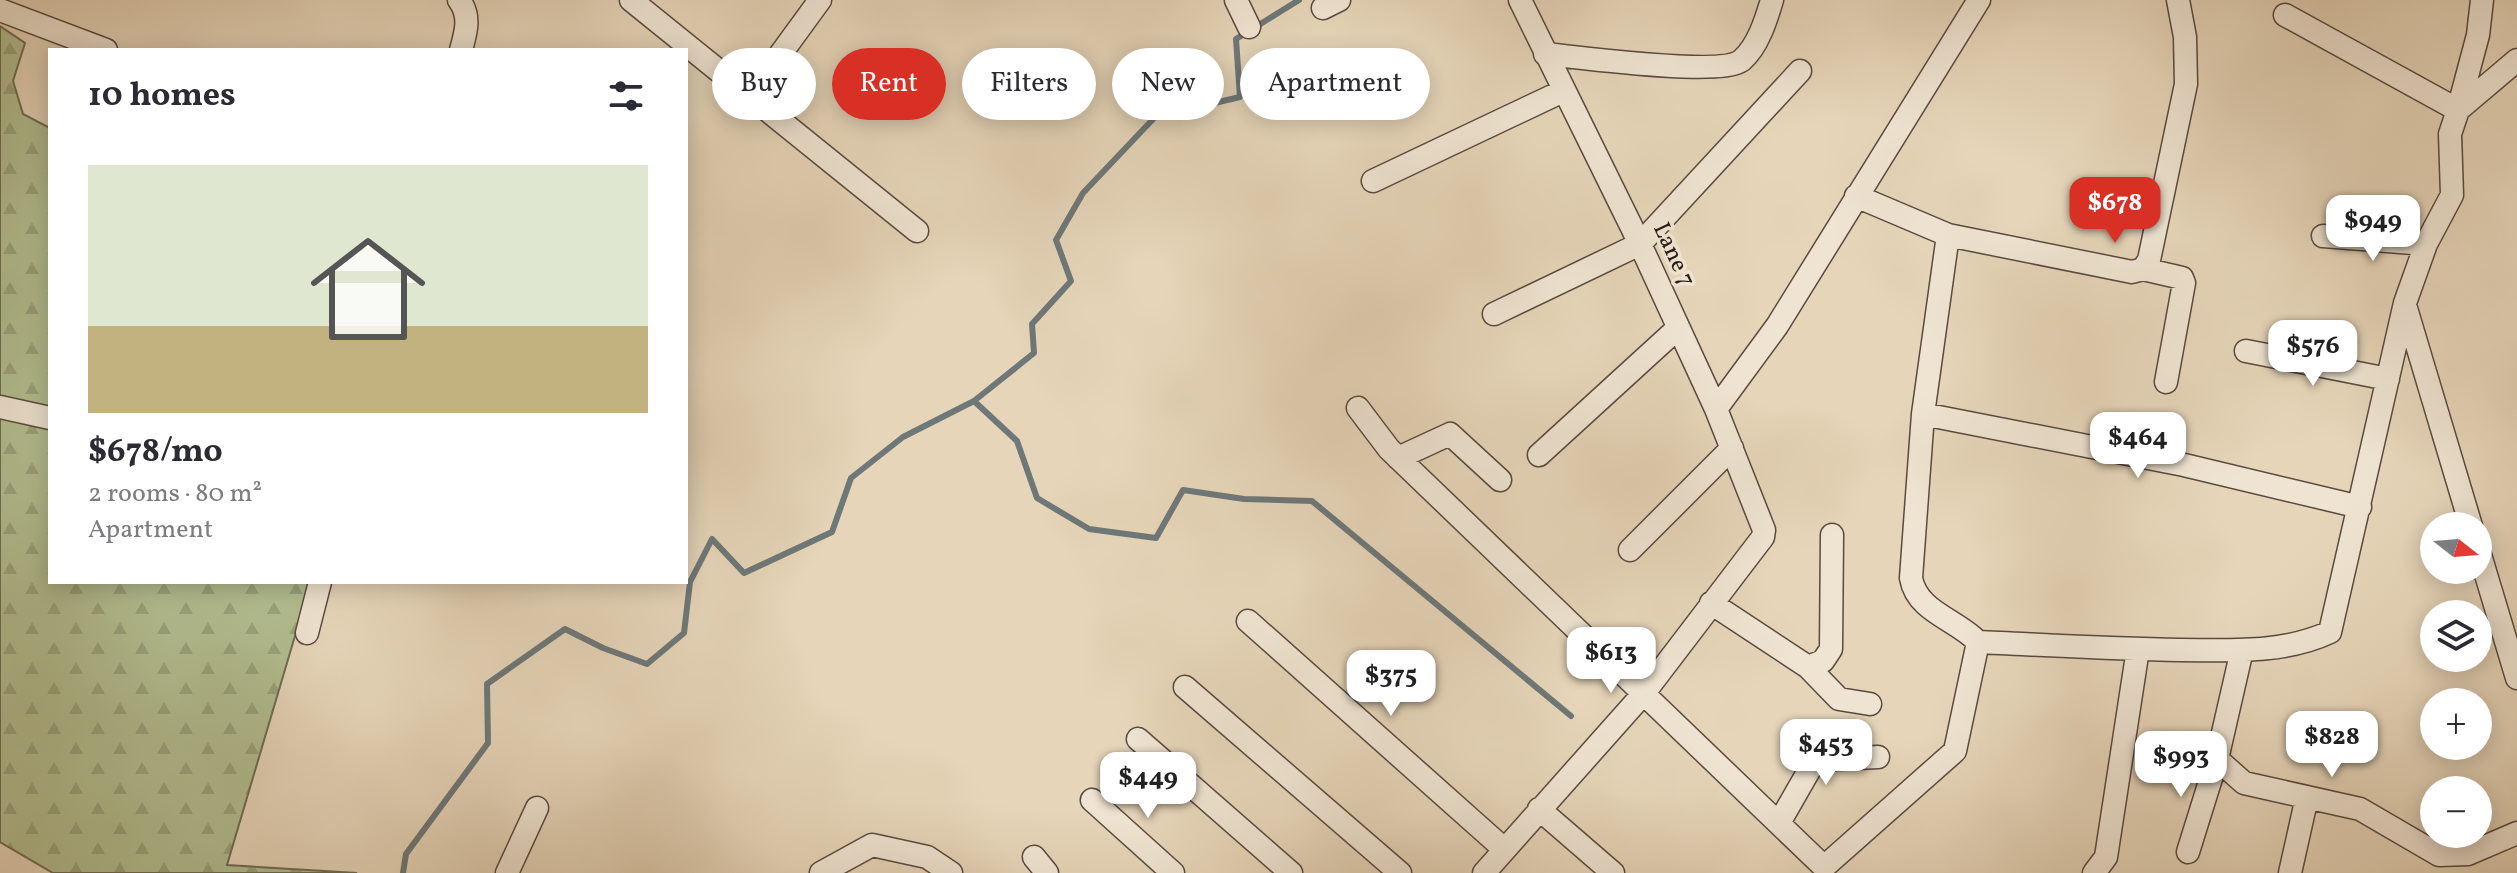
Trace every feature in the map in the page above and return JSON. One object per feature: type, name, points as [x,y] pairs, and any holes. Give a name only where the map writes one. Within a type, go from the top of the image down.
[{"type":"street","points":[[459,0],[466,12],[467,29],[462,48]]},
{"type":"street","points":[[631,0],[712,65]]},
{"type":"street","points":[[785,48],[820,0]]},
{"type":"street","points":[[1236,0],[1249,27]]},
{"type":"street","name":"Lane 7","points":[[1520,0],[1640,244],[1716,409],[1762,521],[1763,537],[1711,603]]},
{"type":"street","points":[[1545,54],[1652,65],[1727,66],[1740,62],[1753,47],[1772,0]]},
{"type":"street","points":[[1716,409],[1777,326],[1979,0]]},
{"type":"street","points":[[2143,269],[2149,260],[2186,84],[2185,37],[2178,0]]},
{"type":"street","points":[[1948,235],[1923,414],[1911,578],[1914,594],[1978,642],[2242,650],[2313,640],[2330,632],[2405,303],[2426,244],[2452,195],[2450,134],[2478,35],[2482,0]]},
{"type":"street","points":[[0,10],[101,48]]},
{"type":"street","points":[[2285,15],[2458,110]]},
{"type":"street","points":[[2458,110],[2517,60]]},
{"type":"street","points":[[1494,314],[1640,244],[1800,71]]},
{"type":"street","points":[[1373,181],[1563,91]]},
{"type":"street","points":[[780,120],[917,231]]},
{"type":"street","points":[[1856,196],[1948,235],[2132,272],[2143,269],[2182,278],[2184,283],[2166,382]]},
{"type":"street","points":[[2323,236],[2426,244]]},
{"type":"street","points":[[2405,303],[2467,512]]},
{"type":"street","points":[[1539,455],[1678,328]]},
{"type":"street","points":[[2246,351],[2388,379]]},
{"type":"street","points":[[0,407],[48,418]]},
{"type":"street","points":[[1358,408],[1398,458],[1779,823],[1823,870],[1955,751],[1978,642]]},
{"type":"street","points":[[1923,414],[2184,465],[2360,507]]},
{"type":"street","points":[[1398,458],[1450,434],[1500,480]]},
{"type":"street","points":[[1630,550],[1732,448]]},
{"type":"street","points":[[1808,667],[1823,661],[1831,649],[1832,535]]},
{"type":"street","points":[[307,633],[319,584]]},
{"type":"street","points":[[2489,584],[2517,678]]},
{"type":"street","points":[[1484,873],[1644,693],[1711,603],[1808,667],[1839,699],[1870,704]]},
{"type":"street","points":[[1248,621],[1504,849]]},
{"type":"street","points":[[2094,873],[2106,857],[2138,649]]},
{"type":"street","points":[[2188,852],[2217,759],[2242,650]]},
{"type":"street","points":[[1185,687],[1400,873]]},
{"type":"street","points":[[1138,739],[1291,873]]},
{"type":"street","points":[[1779,823],[1815,760],[1878,757]]},
{"type":"street","points":[[2217,759],[2244,783],[2360,809],[2439,855],[2468,854],[2517,833]]},
{"type":"street","points":[[2290,873],[2307,797]]},
{"type":"street","points":[[1092,800],[1173,873]]},
{"type":"street","points":[[507,873],[537,808]]},
{"type":"street","points":[[1539,809],[1613,873]]},
{"type":"street","points":[[821,873],[872,845],[927,857],[946,872]]},
{"type":"green space","points":[[0,26],[25,43],[13,81],[23,114],[48,127],[48,584],[310,584],[227,865],[357,873],[53,873],[0,842]]},
{"type":"waterway","points":[[974,401],[1034,353],[1032,324],[1071,281],[1056,240],[1083,193],[1155,117],[1240,97],[1236,39],[1299,0]]},
{"type":"waterway","points":[[403,873],[406,854],[488,743],[487,684],[565,629],[603,648],[647,664],[684,633],[690,582],[712,539],[744,573],[832,532],[851,478],[903,437],[974,401],[1017,441],[1037,498],[1089,529],[1156,538],[1183,490],[1244,499],[1312,501],[1571,716]]}]
